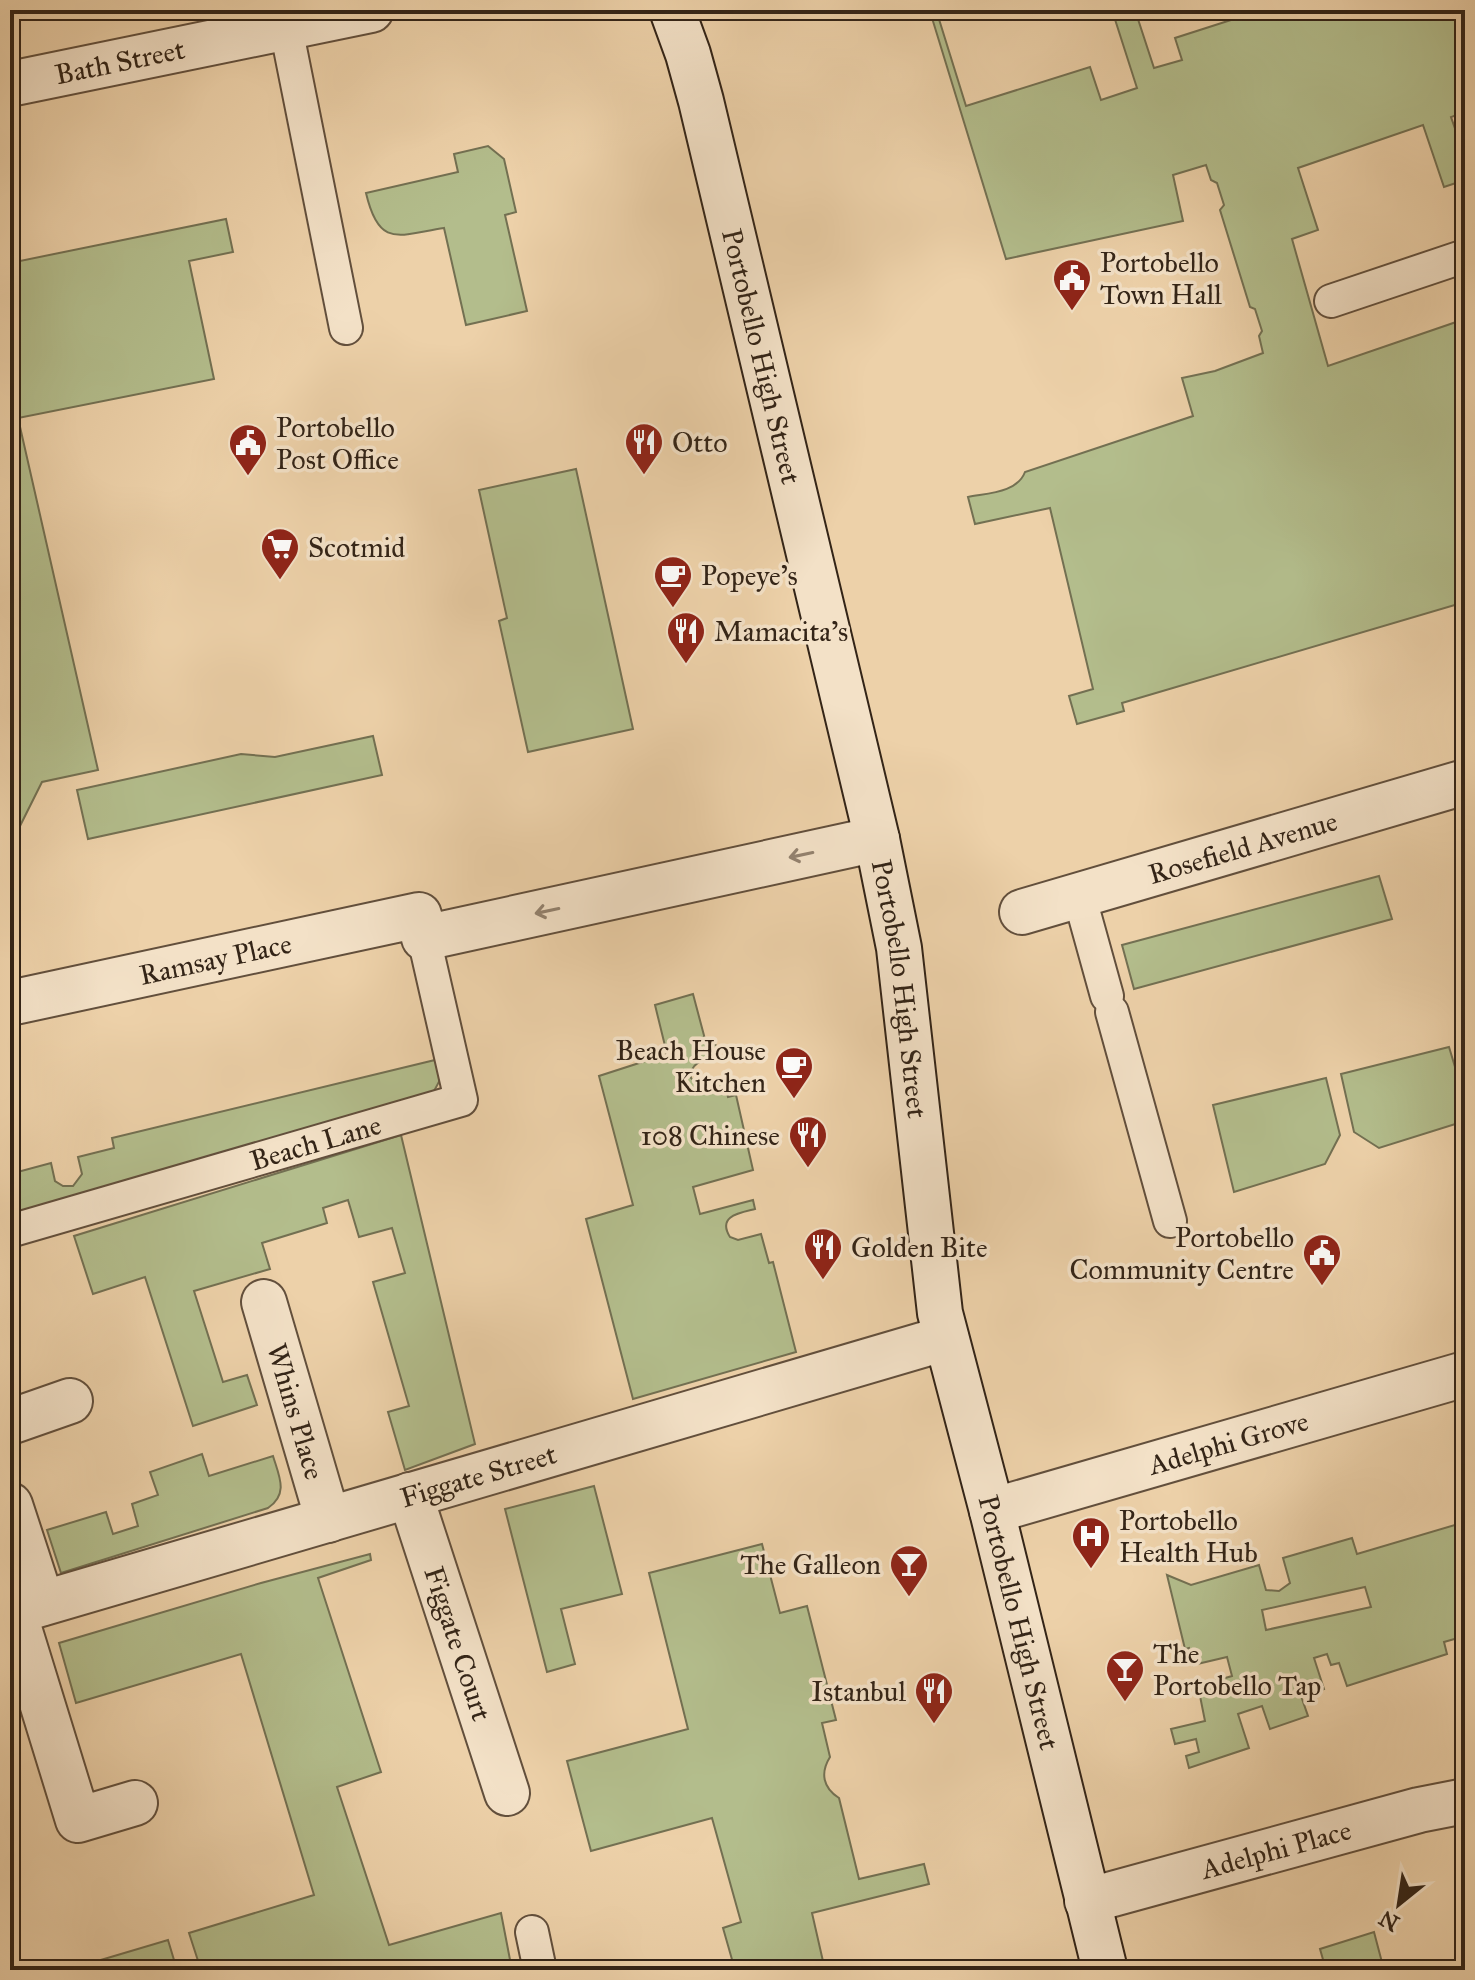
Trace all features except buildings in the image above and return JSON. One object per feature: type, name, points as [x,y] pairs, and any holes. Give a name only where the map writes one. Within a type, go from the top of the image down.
[{"type":"street","name":"Bath Street","points":[[10,84],[312,19],[371,10]]},
{"type":"street","name":"Portobello High Street","points":[[672,10],[701,101],[877,839],[899,948],[920,1116],[934,1270],[946,1338],[992,1511],[1105,1970]]},
{"type":"street","name":"Rosefield Avenue","points":[[1022,912],[1465,782]]},
{"type":"street","points":[[421,926],[877,839]]},
{"type":"street","name":"Ramsay Place","points":[[10,1003],[421,926]]},
{"type":"street","name":"Whins Place","points":[[264,1302],[328,1520]]},
{"type":"street","name":"Figgate Street","points":[[22,1609],[946,1338]]},
{"type":"street","name":"Adelphi Grove","points":[[992,1511],[1465,1374]]},
{"type":"street","points":[[10,1422],[70,1401]]},
{"type":"street","name":"Figgate Court","points":[[410,1495],[507,1793]]},
{"type":"street","points":[[10,1505],[22,1609],[78,1820],[135,1803]]},
{"type":"street","name":"Adelphi Place","points":[[1087,1901],[1419,1810],[1465,1801]]},
{"type":"lane","points":[[312,19],[346,328]]},
{"type":"lane","points":[[1331,301],[1465,256]]},
{"type":"lane","points":[[1079,895],[1170,1221]]},
{"type":"lane","name":"Beach Lane","points":[[10,1231],[461,1100],[421,926]]},
{"type":"lane","points":[[532,1932],[540,1970]]},
{"type":"green space","points":[[1112,10],[1135,10],[1154,68],[1182,60],[1175,38],[1262,10],[1292,10],[1295,17],[1316,10],[1465,10],[1465,112],[1451,117],[1465,157],[1465,180],[1444,187],[1423,125],[1298,168],[1318,230],[1292,239],[1328,366],[1465,319],[1465,602],[1122,703],[1124,711],[1077,724],[1069,696],[1093,689],[1050,508],[975,524],[968,497],[1001,491],[1016,484],[1025,472],[1193,416],[1182,378],[1215,371],[1263,353],[1259,336],[1262,331],[1255,309],[1250,307],[1220,210],[1224,205],[1217,183],[1211,180],[1206,165],[1173,175],[1183,221],[1006,259],[932,18],[938,16],[966,106],[1090,67],[1101,100],[1137,88]]},
{"type":"green space","points":[[488,146],[504,159],[516,212],[505,215],[527,311],[466,325],[444,228],[403,235],[385,231],[371,211],[366,193],[458,172],[454,154]]},
{"type":"green space","points":[[226,219],[233,252],[189,261],[214,379],[18,418],[98,770],[42,782],[10,846],[10,263]]},
{"type":"green space","points":[[576,469],[633,729],[528,752],[499,621],[507,618],[479,490]]},
{"type":"green space","points":[[373,736],[382,775],[88,839],[77,790],[241,754],[275,757]]},
{"type":"green space","points":[[1379,876],[1392,919],[1134,989],[1122,945]]},
{"type":"green space","points":[[693,994],[706,1043],[714,1040],[719,1056],[696,1065],[691,1078],[701,1086],[724,1080],[728,1097],[736,1095],[753,1170],[693,1187],[700,1214],[753,1200],[755,1209],[728,1220],[727,1230],[730,1237],[738,1240],[761,1234],[769,1263],[773,1262],[796,1352],[633,1399],[586,1219],[633,1205],[599,1076],[667,1054],[655,1005]]},
{"type":"green space","points":[[1449,1047],[1465,1100],[1465,1121],[1379,1148],[1354,1132],[1341,1074]]},
{"type":"green space","points":[[435,1060],[441,1078],[433,1093],[10,1220],[10,1174],[51,1163],[55,1181],[63,1186],[73,1186],[82,1174],[78,1157],[114,1148],[112,1138]]},
{"type":"green space","points":[[1326,1078],[1340,1135],[1325,1164],[1234,1192],[1213,1105]]},
{"type":"green space","points":[[401,1135],[475,1444],[405,1470],[388,1412],[409,1406],[373,1282],[405,1273],[392,1228],[359,1237],[348,1200],[323,1208],[327,1223],[262,1243],[270,1269],[194,1291],[223,1382],[247,1375],[257,1405],[193,1426],[145,1277],[93,1294],[74,1236]]},
{"type":"green space","points":[[202,1454],[209,1476],[273,1456],[281,1484],[278,1497],[268,1508],[61,1573],[47,1530],[106,1512],[113,1534],[138,1526],[132,1504],[158,1495],[150,1472]]},
{"type":"green space","points":[[594,1486],[622,1594],[561,1609],[575,1664],[547,1672],[505,1509]]},
{"type":"green space","points":[[1465,1522],[1465,1636],[1444,1642],[1447,1654],[1347,1686],[1339,1663],[1331,1665],[1327,1654],[1314,1658],[1324,1689],[1301,1696],[1308,1716],[1270,1729],[1262,1706],[1238,1714],[1249,1748],[1189,1768],[1186,1756],[1199,1752],[1196,1739],[1175,1744],[1171,1729],[1205,1721],[1198,1686],[1232,1676],[1227,1657],[1193,1665],[1189,1648],[1185,1649],[1167,1575],[1191,1585],[1259,1565],[1266,1590],[1279,1591],[1290,1583],[1283,1558],[1352,1538],[1357,1554]],"holes":[[[1365,1587],[1371,1607],[1266,1630],[1262,1610]]]},
{"type":"green space","points":[[762,1544],[780,1613],[807,1606],[836,1720],[822,1723],[830,1757],[825,1780],[829,1790],[839,1798],[859,1879],[924,1864],[929,1884],[812,1913],[825,1970],[735,1970],[723,1928],[741,1922],[712,1818],[591,1851],[567,1761],[688,1729],[649,1573]]},
{"type":"green space","points":[[370,1554],[371,1560],[318,1578],[381,1772],[337,1787],[389,1945],[501,1913],[512,1970],[201,1970],[189,1933],[314,1895],[241,1654],[76,1703],[59,1643]]},
{"type":"green space","points":[[1374,1932],[1384,1970],[1326,1970],[1320,1949]]},
{"type":"green space","points":[[168,1940],[177,1970],[67,1970]]},
{"type":"place","name":"Portobello Town Hall","points":[[1072,312]]},
{"type":"place","name":"Otto","points":[[644,476]]},
{"type":"place","name":"Portobello Post Office","points":[[248,477]]},
{"type":"place","name":"Scotmid","points":[[280,581]]},
{"type":"place","name":"Popeye's","points":[[673,609]]},
{"type":"place","name":"Mamacita's","points":[[686,665]]},
{"type":"place","name":"Beach House Kitchen","points":[[794,1100]]},
{"type":"place","name":"108 Chinese","points":[[808,1169]]},
{"type":"place","name":"Golden Bite","points":[[823,1281]]},
{"type":"place","name":"Portobello Community Centre","points":[[1322,1287]]},
{"type":"place","name":"Portobello Health Hub","points":[[1091,1570]]},
{"type":"place","name":"The Galleon","points":[[909,1598]]},
{"type":"place","name":"The Portobello Tap","points":[[1125,1703]]},
{"type":"place","name":"Istanbul","points":[[934,1725]]}]
